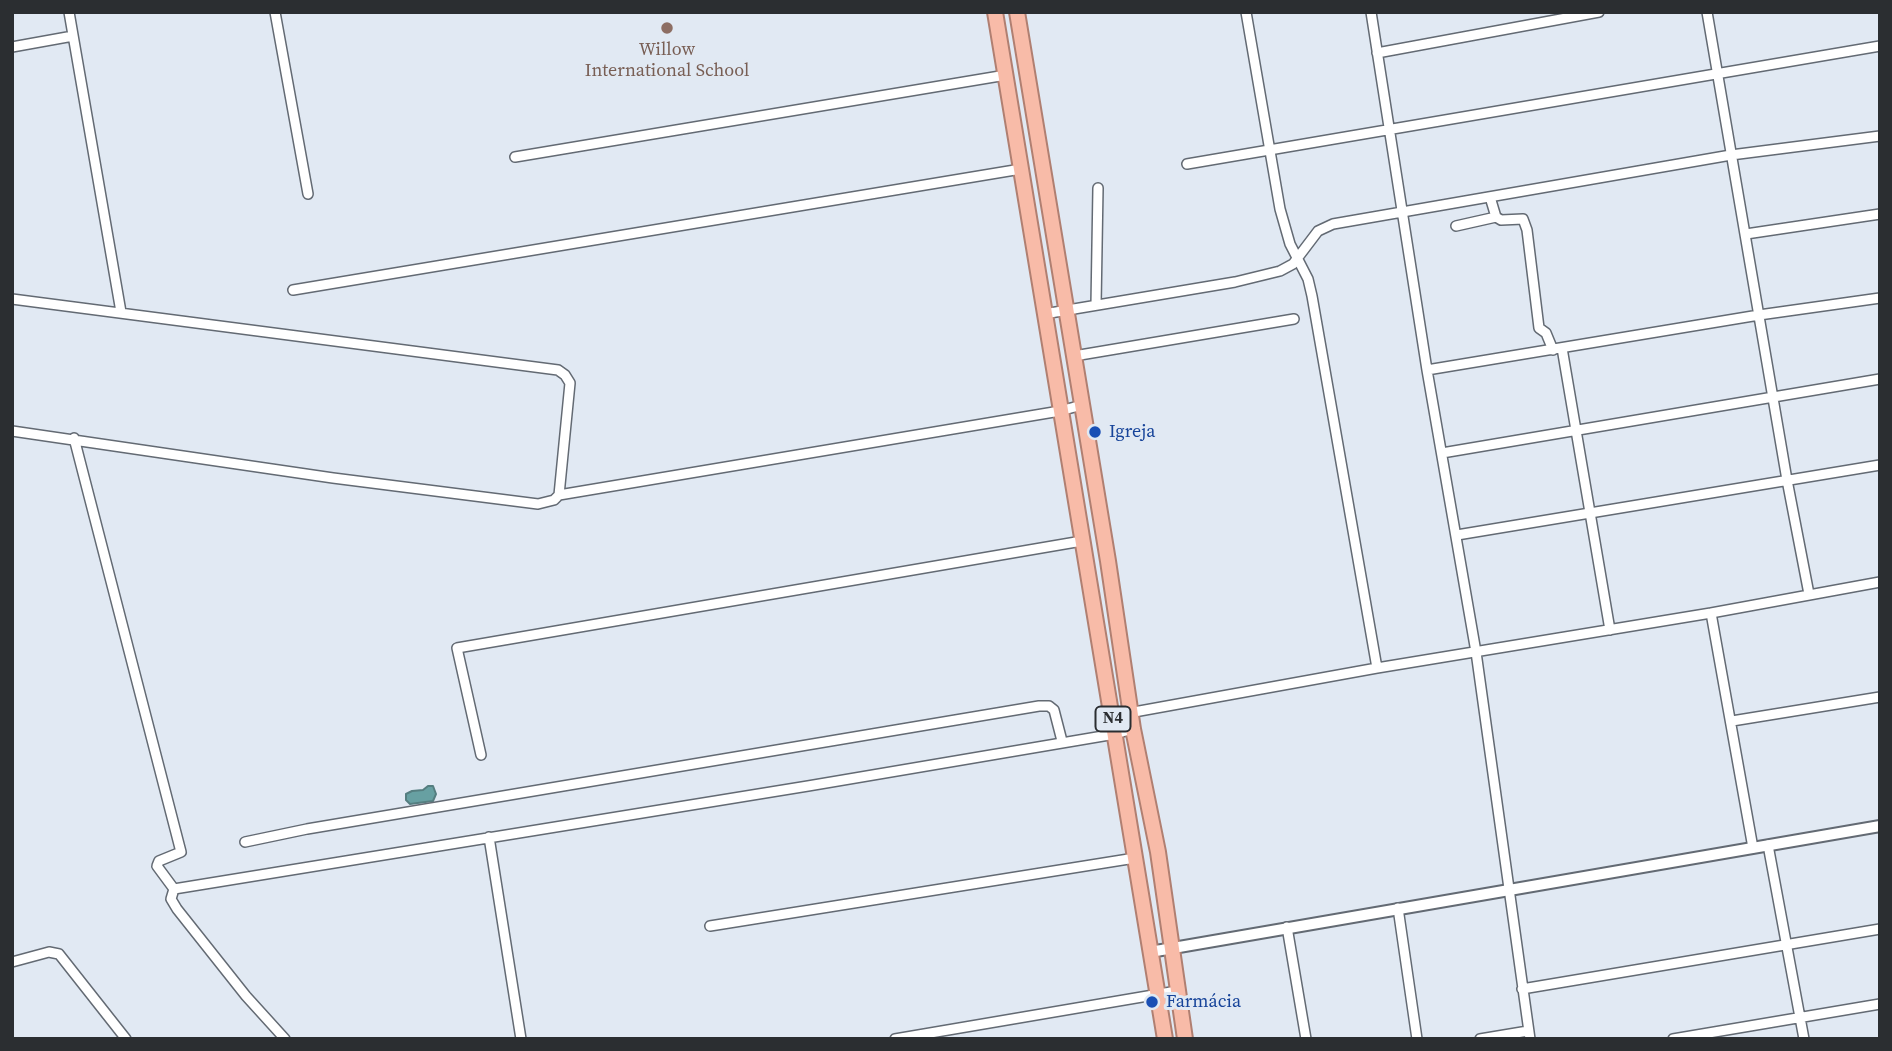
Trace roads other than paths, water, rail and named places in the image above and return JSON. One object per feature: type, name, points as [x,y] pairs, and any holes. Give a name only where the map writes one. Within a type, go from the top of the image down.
[{"type":"highway","name":"N4","points":[[995,12],[1165,1039]]},
{"type":"highway","name":"N4","points":[[1017,12],[1133,729],[1158,852],[1185,1039]]},
{"type":"street","points":[[69,12],[121,312]]},
{"type":"street","points":[[275,12],[308,194]]},
{"type":"street","points":[[1246,12],[1284,228],[1308,279],[1312,296],[1377,668]]},
{"type":"street","points":[[1371,12],[1427,370],[1476,652],[1529,1035],[1480,1039]]},
{"type":"street","points":[[1377,53],[1600,12]]},
{"type":"street","points":[[1707,12],[1809,594]]},
{"type":"street","points":[[12,47],[74,36]]},
{"type":"street","points":[[1186,164],[1880,46]]},
{"type":"street","points":[[515,157],[1006,75]]},
{"type":"street","points":[[1044,314],[1235,282],[1280,271],[1297,258],[1324,226],[1731,155],[1880,136]]},
{"type":"street","points":[[293,290],[1021,169]]},
{"type":"street","points":[[1097,305],[1098,188]]},
{"type":"street","points":[[1490,197],[1496,218]]},
{"type":"street","points":[[1746,234],[1880,214]]},
{"type":"street","points":[[1457,226],[1496,218],[1523,219],[1527,230],[1539,328],[1557,349],[1577,431],[1610,629]]},
{"type":"street","points":[[1427,370],[1759,315],[1880,298]]},
{"type":"street","points":[[12,299],[558,370],[570,383],[559,495]]},
{"type":"street","points":[[1074,356],[1294,319]]},
{"type":"street","points":[[1442,453],[1880,379]]},
{"type":"street","points":[[12,430],[333,478],[538,505],[549,503],[559,495],[1060,411],[1082,405]]},
{"type":"street","points":[[74,438],[181,852],[159,861],[157,866],[174,889],[172,900],[177,909],[246,996],[285,1039]]},
{"type":"street","points":[[1457,536],[1880,465]]},
{"type":"street","points":[[481,755],[457,648],[1082,541]]},
{"type":"street","points":[[1112,716],[1880,582]]},
{"type":"street","points":[[1711,613],[1753,848]]},
{"type":"street","points":[[1732,721],[1880,697]]},
{"type":"street","points":[[245,842],[307,829],[1039,706],[1049,706],[1054,710],[1062,741]]},
{"type":"street","points":[[174,889],[795,788],[1133,729]]},
{"type":"street","points":[[1150,952],[1880,826]]},
{"type":"street","points":[[489,837],[521,1039]]},
{"type":"street","points":[[1768,845],[1804,1039]]},
{"type":"street","points":[[710,926],[1135,859]]},
{"type":"street","points":[[1398,908],[1417,1039]]},
{"type":"street","points":[[1287,927],[1306,1039]]},
{"type":"street","points":[[1522,989],[1880,929]]},
{"type":"street","points":[[12,962],[49,952],[59,954],[126,1039]]},
{"type":"street","points":[[895,1039],[1177,990]]},
{"type":"street","points":[[1673,1039],[1880,1004]]},
{"type":"place","name":"Willow International School","points":[[667,28]]},
{"type":"place","name":"Igreja","points":[[1095,432]]},
{"type":"place","name":"Farmácia","points":[[1152,1002]]}]
